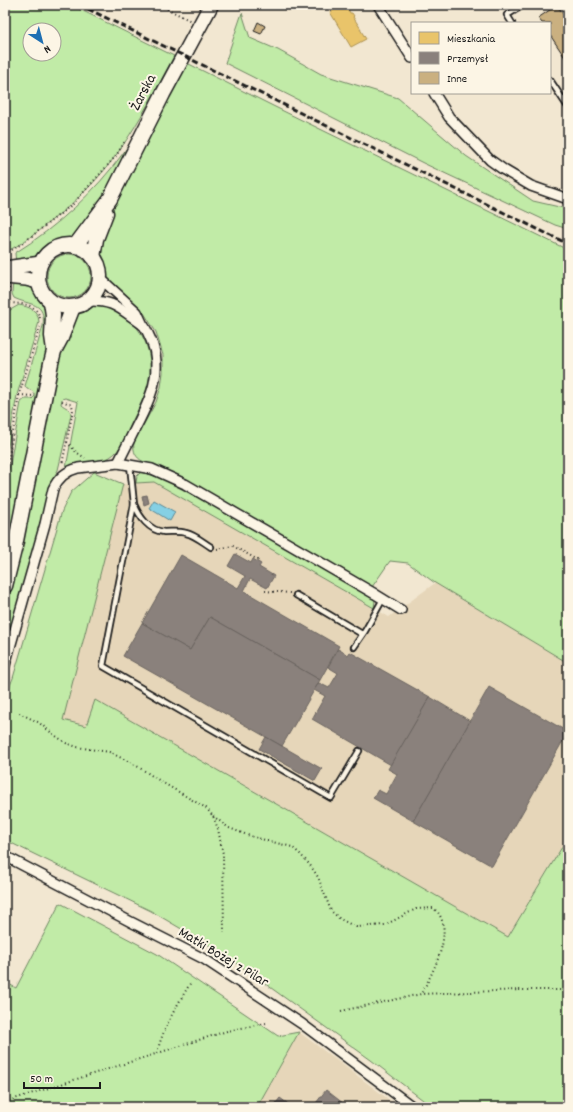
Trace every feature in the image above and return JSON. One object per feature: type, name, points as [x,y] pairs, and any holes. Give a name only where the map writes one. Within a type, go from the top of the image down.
[{"type":"main road","name":"Żarska","points":[[75,246],[110,199],[162,94],[211,5]]},
{"type":"main road","name":"Żarska","points":[[93,257],[96,240],[110,199]]},
{"type":"main road","points":[[67,245],[75,246],[82,248],[93,257],[98,267],[100,278],[96,291],[88,301],[73,307],[61,306],[51,302],[43,293],[38,282],[38,275],[41,262],[52,250],[67,245]]},
{"type":"main road","points":[[51,302],[53,315],[52,336],[54,351]]},
{"type":"main road","points":[[5,586],[15,546],[54,351],[61,338],[73,307]]},
{"type":"street","points":[[378,5],[411,56]]},
{"type":"street","points":[[435,94],[449,117],[490,160],[532,186],[568,199]]},
{"type":"street","points":[[5,268],[41,262]]},
{"type":"street","points":[[100,278],[137,312],[155,348],[156,373],[152,391],[148,403],[118,463]]},
{"type":"street","points":[[7,282],[26,279],[38,282]]},
{"type":"street","points":[[88,301],[109,303],[120,308],[144,326]]},
{"type":"street","points":[[5,665],[53,489],[63,476],[73,470],[118,463],[152,469],[185,484],[401,610]]},
{"type":"street","name":"Matki Bożej z Pilar","points":[[5,856],[204,959],[302,1024],[413,1107]]},
{"type":"lane","points":[[511,22],[507,15],[523,5]]},
{"type":"lane","points":[[551,82],[568,107]]},
{"type":"lane","points":[[130,465],[134,504],[138,514],[156,531],[180,531],[187,533],[211,547]]},
{"type":"lane","points":[[134,504],[103,666],[331,798],[359,751]]},
{"type":"lane","points":[[296,595],[362,634]]},
{"type":"lane","points":[[354,648],[383,599]]},
{"type":"path","points":[[160,5],[200,25]]},
{"type":"path","points":[[5,254],[23,244],[73,204],[116,156],[127,138]]},
{"type":"path","points":[[7,282],[9,303]]},
{"type":"path","points":[[5,308],[9,303]]},
{"type":"path","points":[[9,303],[23,304],[32,307],[36,310],[40,318]]},
{"type":"path","points":[[5,470],[7,469],[19,395],[40,324]]},
{"type":"path","points":[[19,395],[33,396]]},
{"type":"path","points":[[59,480],[73,407],[62,401]]},
{"type":"path","points":[[67,442],[76,452],[97,466]]},
{"type":"path","points":[[211,547],[217,549],[233,546],[258,560],[257,561]]},
{"type":"path","points":[[265,591],[291,593],[296,595]]},
{"type":"path","points":[[19,713],[38,722],[66,743],[77,747],[109,752],[132,763],[165,784],[196,801],[229,828],[250,836],[292,847],[310,865],[318,878],[331,911],[340,919],[356,927],[385,925],[416,909],[433,908],[439,915],[444,930],[441,950],[434,970],[421,994]]},
{"type":"path","points":[[213,816],[218,829],[223,854],[224,932]]},
{"type":"path","points":[[157,1053],[159,1042],[168,1022],[191,982]]},
{"type":"path","points":[[341,1011],[421,994],[520,990],[568,990]]},
{"type":"path","points":[[5,1102],[227,1031],[266,1023]]},
{"type":"shaded area","points":[[154,482],[389,617],[435,583],[568,663],[568,837],[508,937],[95,700],[86,726],[62,720],[123,484]]},
{"type":"shaded area","points":[[299,1032],[399,1107],[257,1107]]},
{"type":"green space","points":[[5,5],[71,5],[174,56],[134,128],[104,171],[77,199],[28,239],[5,252]]},
{"type":"green space","points":[[242,13],[250,38],[278,50],[321,74],[398,98],[466,156],[533,201],[568,209],[568,229],[555,225],[423,163],[225,63]]},
{"type":"green space","points":[[187,63],[568,250],[568,663],[435,583],[408,563],[390,561],[372,587],[179,476],[143,461],[135,454],[134,442],[156,402],[161,387],[163,355],[156,332],[144,313],[129,298],[108,282],[100,257],[102,235],[120,192]]},
{"type":"green space","points":[[140,126],[103,200],[71,241],[61,242],[51,246],[38,258],[16,264],[15,253],[46,232],[88,195],[113,167]]},
{"type":"green space","points":[[65,254],[73,254],[78,255],[85,260],[90,267],[90,285],[85,292],[78,297],[65,298],[57,295],[50,288],[47,280],[47,272],[50,264],[57,257]]},
{"type":"green space","points":[[13,281],[33,287],[46,303],[48,339],[43,374],[5,560],[5,473],[9,470],[21,402],[25,399],[32,399],[35,396],[31,390],[27,389],[25,386],[43,326],[42,312],[39,308],[14,298],[12,294]]},
{"type":"green space","points":[[19,305],[33,310],[37,315],[39,322],[17,395],[5,463],[5,313]]},
{"type":"green space","points":[[92,305],[118,311],[129,319],[137,328],[144,339],[148,352],[150,365],[148,385],[142,402],[125,438],[117,451],[106,459],[73,465],[66,468],[78,402],[65,398],[62,399],[61,404],[69,409],[71,415],[58,470],[50,484],[5,653],[5,610],[17,561],[60,353],[73,315],[81,309]]},
{"type":"green space","points":[[94,472],[123,484],[63,720],[86,726],[95,700],[508,937],[568,837],[568,1107],[432,1107],[371,1060],[224,954],[151,911],[5,840],[5,698],[13,678],[62,511],[71,492]]},
{"type":"green space","points":[[141,472],[167,481],[211,505],[375,600],[374,608],[154,482],[136,483],[137,476]]},
{"type":"green space","points":[[60,903],[157,954],[278,1036],[299,1032],[257,1107],[5,1107],[5,982],[16,988]]},
{"type":"water","points":[[154,500],[175,512],[170,521],[149,508]]},
{"type":"building: Mieszkania","points":[[343,5],[346,5],[350,13],[352,13],[366,39],[351,47],[330,12]]},
{"type":"building: Przemysł","points":[[147,495],[149,503],[144,505],[142,496]]},
{"type":"building: Przemysł","points":[[235,554],[251,563],[253,559],[261,564],[259,567],[274,576],[267,588],[250,579],[244,591],[339,646],[320,680],[210,617],[190,650],[142,623],[181,555],[238,588],[245,576],[228,566]]},
{"type":"building: Przemysł","points":[[210,617],[320,680],[282,746],[123,656],[142,623],[190,650]]},
{"type":"building: Przemysł","points":[[338,649],[348,655],[350,652],[430,697],[391,765],[312,719],[325,696],[314,690],[319,683],[329,688],[338,673],[328,667]]},
{"type":"building: Przemysł","points":[[489,687],[568,732],[492,866],[413,821]]},
{"type":"building: Przemysł","points":[[430,697],[470,721],[413,821],[373,798],[378,790],[386,794],[397,774],[388,769]]},
{"type":"building: Przemysł","points":[[266,737],[322,769],[315,781],[259,749]]},
{"type":"building: Przemysł","points":[[326,1090],[348,1107],[313,1107]]},
{"type":"building: Przemysł","points":[[280,1098],[291,1106],[273,1107]]},
{"type":"building: Inne","points":[[557,5],[568,21],[568,62],[551,36],[551,22],[541,22],[538,18]]},
{"type":"building: Inne","points":[[258,22],[265,26],[261,34],[254,31]]},
{"type":"railway","points":[[80,5],[568,244]]}]
